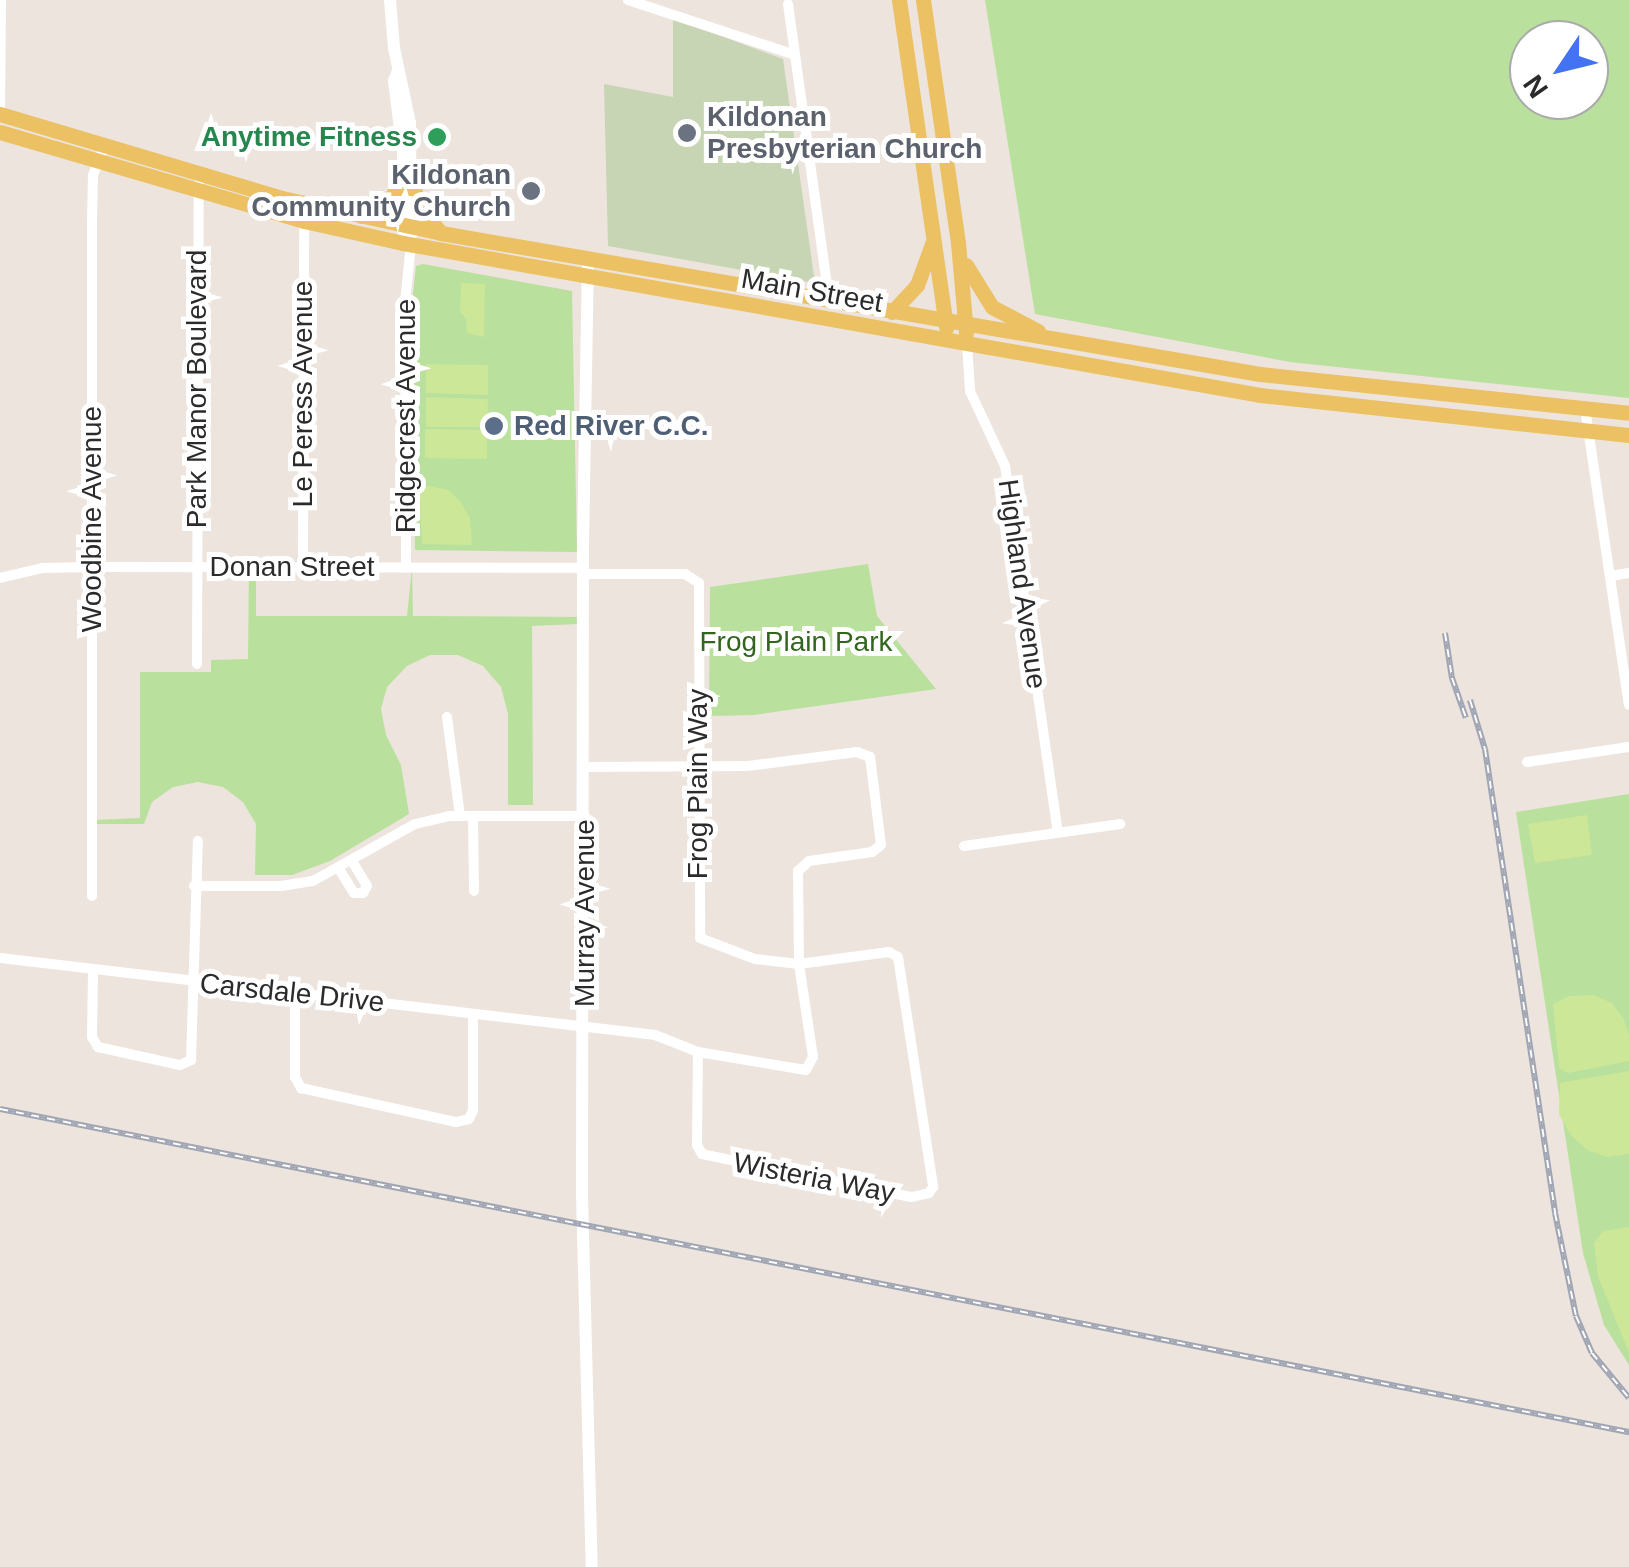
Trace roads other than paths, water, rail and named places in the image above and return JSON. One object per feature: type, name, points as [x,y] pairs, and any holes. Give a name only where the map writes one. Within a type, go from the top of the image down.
[{"type":"main road","points":[[923,0],[958,242],[966,344]]},
{"type":"main road","points":[[900,8],[947,340]]},
{"type":"main road","name":"Main Street","points":[[0,115],[199,190],[304,221],[407,244],[1260,395],[1629,436]]},
{"type":"main road","name":"Main Street","points":[[0,132],[200,173],[441,233],[966,326],[1275,376],[1629,412]]},
{"type":"main road","points":[[361,216],[392,196],[408,179],[419,206],[441,233]]},
{"type":"main road","points":[[892,312],[918,285],[934,236]]},
{"type":"main road","points":[[958,242],[971,276],[992,307],[1018,324],[1060,340]]},
{"type":"street","points":[[0,115],[1,0]]},
{"type":"street","name":"Ridgecrest Avenue","points":[[390,0],[398,70],[394,81],[408,179],[406,567]]},
{"type":"street","points":[[628,0],[795,55]]},
{"type":"street","points":[[788,4],[830,301]]},
{"type":"street","name":"Woodbine Avenue","points":[[92,896],[92,221],[101,152]]},
{"type":"street","name":"Park Manor Boulevard","points":[[197,664],[200,173]]},
{"type":"street","name":"Le Peress Avenue","points":[[303,566],[304,221]]},
{"type":"street","name":"Murray Avenue","points":[[588,259],[582,1195],[592,1567]]},
{"type":"street","name":"Highland Avenue","points":[[966,344],[970,391],[1004,466],[1058,832]]},
{"type":"street","points":[[1585,408],[1626,658],[1629,705]]},
{"type":"street","name":"Donan Street","points":[[0,578],[42,568],[94,567],[585,571]]},
{"type":"street","name":"Frog Plain Way","points":[[585,571],[684,574],[699,583],[700,938],[755,959],[799,964]]},
{"type":"street","points":[[1610,576],[1629,573]]},
{"type":"street","points":[[446,717],[460,816]]},
{"type":"street","points":[[1527,762],[1629,746]]},
{"type":"street","points":[[586,767],[747,766],[857,752],[870,757],[881,844],[872,852],[802,865],[799,964]]},
{"type":"street","points":[[194,886],[298,885],[339,869],[415,824],[460,816],[586,816]]},
{"type":"street","points":[[473,816],[474,891]]},
{"type":"street","points":[[964,846],[1120,824]]},
{"type":"street","points":[[92,972],[92,1037],[98,1047],[180,1065],[193,1054],[198,842]]},
{"type":"street","points":[[339,869],[354,893],[362,893],[367,886],[352,861]]},
{"type":"street","name":"Wisteria Way","points":[[698,1052],[697,1145],[702,1154],[912,1197],[929,1193],[933,1182],[898,957],[889,952],[799,964]]},
{"type":"street","name":"Carsdale Drive","points":[[0,958],[92,972],[655,1035],[698,1052],[806,1070],[813,1058],[799,964]]},
{"type":"street","points":[[295,994],[295,1078],[301,1088],[456,1122],[468,1119],[473,1110],[473,1014]]},
{"type":"railway","points":[[1445,633],[1452,678],[1466,718]]},
{"type":"railway","points":[[1470,700],[1485,749],[1555,1213],[1576,1316],[1592,1353],[1629,1398]]},
{"type":"railway","points":[[0,1109],[1629,1432]]},
{"type":"place","name":"Kildonan Presbyterian Church","points":[[687,133]]},
{"type":"place","name":"Anytime Fitness","points":[[437,137]]},
{"type":"place","name":"Kildonan Community Church","points":[[531,191]]},
{"type":"place","name":"Red River C.C.","points":[[494,426]]},
{"type":"park label","name":"Frog Plain Park","points":[[796,642]]}]
